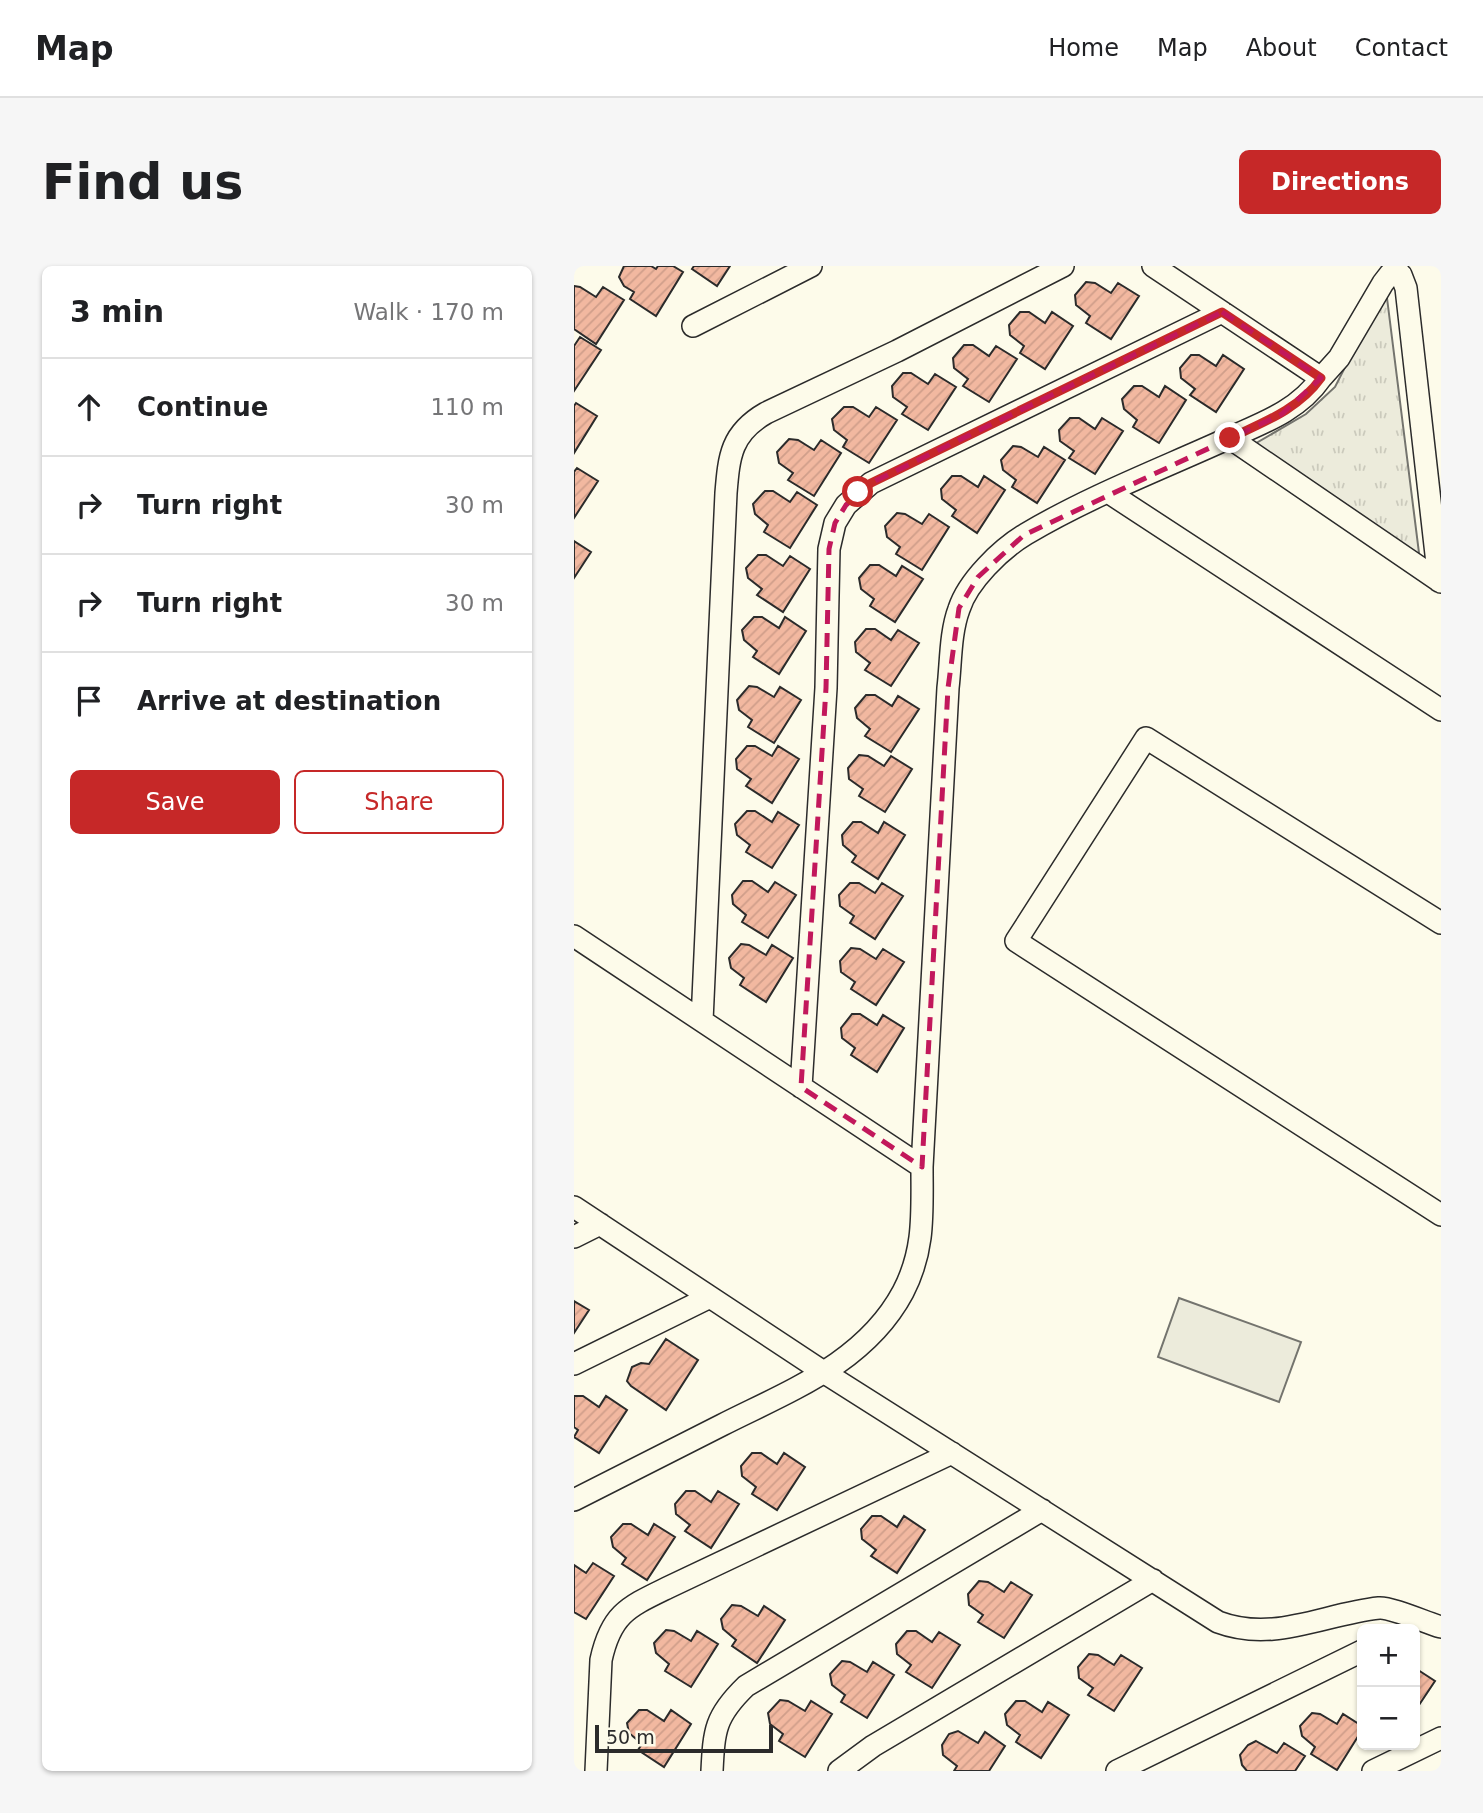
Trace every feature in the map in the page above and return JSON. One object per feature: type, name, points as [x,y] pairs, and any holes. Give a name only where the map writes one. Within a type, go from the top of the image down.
[{"type":"street","points":[[693,326],[811,266]]},
{"type":"street","points":[[702,1021],[728,463],[733,445],[751,422],[766,413],[897,351],[1063,266]]},
{"type":"street","points":[[1153,266],[1321,378]]},
{"type":"street","points":[[574,1500],[825,1373],[867,1340],[888,1315],[903,1291],[914,1266],[922,1236],[922,1167],[953,634],[959,608],[978,577],[999,554],[1024,535],[1108,492],[1282,414],[1312,391],[1339,358],[1384,283],[1397,269],[1406,288],[1440,582]]},
{"type":"street","points":[[801,1087],[826,688],[829,549],[835,523],[846,505],[871,483],[1222,312]]},
{"type":"street","points":[[1230,438],[1440,582]]},
{"type":"street","points":[[1108,492],[1441,710]]},
{"type":"street","points":[[1441,923],[1146,738],[1016,941],[1441,1214]]},
{"type":"street","points":[[574,936],[922,1167]]},
{"type":"street","points":[[574,1207],[825,1373],[1218,1622],[1237,1629],[1259,1631],[1382,1608],[1424,1626]]},
{"type":"street","points":[[574,1237],[600,1224]]},
{"type":"street","points":[[574,1364],[710,1297]]},
{"type":"street","points":[[596,1771],[604,1644],[618,1617],[629,1607],[951,1453]]},
{"type":"street","points":[[712,1771],[717,1723],[746,1686],[1042,1510]]},
{"type":"street","points":[[839,1771],[873,1746],[1153,1580]]},
{"type":"street","points":[[1117,1771],[1357,1653]]},
{"type":"street","points":[[1373,1771],[1441,1738]]},
{"type":"highlighted area","points":[[1222,312],[1321,378],[1282,414],[1024,535],[978,577],[959,608],[948,688],[922,1167],[801,1087],[826,688],[829,549],[835,523],[846,505],[871,483]]},
{"type":"green space","points":[[1382,295],[1387,298],[1419,553],[1410,553],[1246,449],[1306,414],[1335,387]]},
{"type":"green space","points":[[1179,1298],[1301,1342],[1279,1402],[1158,1357]]},
{"type":"building","points":[[624,266],[651,266],[656,269],[658,266],[673,266],[683,272],[656,316],[630,299],[634,292],[624,286],[619,277]]},
{"type":"building","points":[[694,266],[730,266],[717,286],[692,269]]},
{"type":"building","points":[[1086,282],[1095,283],[1111,293],[1118,283],[1139,296],[1111,339],[1086,323],[1090,316],[1076,305],[1075,295]]},
{"type":"building","points":[[574,286],[596,297],[603,287],[624,300],[596,344],[574,329]]},
{"type":"building","points":[[1020,312],[1029,312],[1045,323],[1052,312],[1073,326],[1045,369],[1020,353],[1024,346],[1010,335],[1009,325]]},
{"type":"building","points":[[580,337],[601,350],[574,391],[574,346]]},
{"type":"building","points":[[964,345],[973,345],[989,356],[996,346],[1017,359],[989,402],[963,386],[968,379],[954,368],[953,358]]},
{"type":"building","points":[[1191,355],[1199,355],[1216,366],[1223,355],[1244,369],[1216,412],[1190,395],[1195,389],[1181,378],[1180,368]]},
{"type":"building","points":[[903,373],[911,373],[928,384],[935,374],[956,387],[928,430],[902,414],[907,407],[893,397],[892,386]]},
{"type":"building","points":[[1134,386],[1142,386],[1159,397],[1165,386],[1186,400],[1159,443],[1133,427],[1137,420],[1124,409],[1122,399]]},
{"type":"building","points":[[576,403],[597,416],[574,453],[574,406]]},
{"type":"building","points":[[844,407],[853,407],[869,417],[876,407],[897,420],[869,463],[843,447],[847,440],[834,430],[832,419]]},
{"type":"building","points":[[1070,418],[1079,418],[1095,429],[1102,418],[1123,431],[1095,474],[1069,458],[1074,451],[1060,441],[1059,430]]},
{"type":"building","points":[[789,439],[798,440],[814,450],[821,440],[841,453],[814,496],[788,480],[793,473],[779,463],[777,452]]},
{"type":"building","points":[[1013,446],[1021,447],[1038,457],[1044,447],[1065,460],[1037,503],[1012,487],[1016,480],[1003,470],[1001,460]]},
{"type":"building","points":[[577,468],[598,481],[574,518],[574,472]]},
{"type":"building","points":[[952,476],[961,476],[978,487],[984,476],[1005,490],[977,533],[952,516],[956,510],[942,499],[941,489]]},
{"type":"building","points":[[765,491],[773,491],[790,502],[797,492],[817,505],[790,548],[764,532],[768,525],[755,514],[753,504]]},
{"type":"building","points":[[897,513],[905,514],[922,524],[929,514],[949,527],[922,570],[896,554],[900,547],[887,537],[885,526]]},
{"type":"building","points":[[574,541],[591,552],[574,578]]},
{"type":"building","points":[[758,555],[766,555],[783,566],[790,556],[810,569],[783,612],[757,595],[762,589],[748,578],[746,568]]},
{"type":"building","points":[[870,565],[879,565],[896,576],[902,566],[923,579],[895,622],[870,606],[874,599],[861,589],[859,578]]},
{"type":"building","points":[[754,617],[762,617],[779,628],[785,617],[806,631],[779,674],[753,657],[757,651],[744,640],[742,630]]},
{"type":"building","points":[[866,629],[875,629],[891,640],[898,630],[919,643],[891,686],[865,670],[870,663],[856,652],[855,642]]},
{"type":"building","points":[[749,686],[757,687],[774,697],[780,687],[801,700],[774,743],[748,727],[752,720],[739,710],[737,700]]},
{"type":"building","points":[[866,695],[875,695],[892,706],[898,696],[919,709],[891,752],[865,736],[870,729],[857,718],[855,708]]},
{"type":"building","points":[[747,746],[755,746],[772,756],[778,746],[799,759],[772,803],[746,786],[751,779],[737,769],[736,759]]},
{"type":"building","points":[[859,755],[868,756],[884,766],[891,756],[912,769],[885,812],[859,796],[863,789],[849,779],[848,768]]},
{"type":"building","points":[[747,811],[755,811],[772,822],[778,812],[799,825],[772,868],[746,852],[750,845],[737,835],[735,824]]},
{"type":"building","points":[[853,822],[861,822],[878,833],[884,822],[905,835],[878,879],[852,862],[856,856],[843,845],[842,835]]},
{"type":"building","points":[[743,881],[752,881],[768,892],[775,882],[796,895],[768,938],[742,922],[746,915],[733,904],[732,895]]},
{"type":"building","points":[[850,883],[859,883],[875,893],[882,883],[903,896],[875,939],[850,923],[854,916],[840,906],[839,895]]},
{"type":"building","points":[[741,944],[749,945],[766,955],[772,945],[793,958],[766,1002],[740,985],[744,978],[731,968],[729,958]]},
{"type":"building","points":[[851,948],[860,949],[876,959],[883,949],[904,962],[876,1005],[851,989],[855,982],[841,972],[840,961]]},
{"type":"building","points":[[852,1014],[860,1014],[877,1025],[883,1015],[904,1028],[877,1072],[851,1055],[855,1048],[842,1038],[841,1028]]},
{"type":"building","points":[[574,1301],[589,1310],[574,1333]]},
{"type":"building","points":[[666,1339],[698,1360],[666,1410],[627,1381],[632,1367],[641,1363],[649,1364]]},
{"type":"building","points":[[574,1396],[583,1396],[599,1407],[606,1396],[627,1410],[599,1453],[574,1437],[578,1430],[574,1427]]},
{"type":"building","points":[[752,1453],[761,1453],[777,1464],[784,1453],[805,1467],[777,1510],[752,1494],[756,1487],[742,1476],[741,1466]]},
{"type":"building","points":[[686,1491],[695,1491],[711,1502],[718,1491],[739,1504],[711,1548],[685,1531],[690,1525],[676,1514],[675,1504]]},
{"type":"building","points":[[872,1516],[881,1516],[897,1527],[904,1516],[925,1530],[897,1573],[871,1556],[876,1550],[862,1539],[861,1529]]},
{"type":"building","points":[[623,1524],[631,1524],[648,1535],[654,1524],[675,1537],[647,1580],[622,1564],[626,1558],[613,1547],[611,1537]]},
{"type":"building","points":[[593,1563],[614,1576],[586,1619],[574,1612],[574,1565],[586,1573]]},
{"type":"building","points":[[979,1581],[988,1582],[1004,1592],[1011,1582],[1032,1595],[1004,1638],[978,1622],[983,1615],[969,1605],[968,1594]]},
{"type":"building","points":[[732,1605],[741,1606],[758,1616],[764,1606],[785,1620],[757,1663],[732,1646],[736,1640],[723,1629],[721,1619]]},
{"type":"building","points":[[666,1630],[674,1631],[691,1641],[697,1631],[718,1644],[691,1687],[665,1671],[669,1664],[656,1653],[654,1643]]},
{"type":"building","points":[[907,1631],[916,1631],[932,1642],[939,1632],[960,1645],[932,1688],[906,1672],[911,1665],[897,1654],[896,1644]]},
{"type":"building","points":[[1089,1654],[1098,1655],[1114,1665],[1121,1655],[1142,1668],[1114,1711],[1088,1695],[1093,1688],[1079,1678],[1078,1667]]},
{"type":"building","points":[[842,1661],[850,1662],[867,1672],[873,1662],[894,1675],[867,1718],[841,1702],[845,1695],[832,1685],[830,1674]]},
{"type":"building","points":[[1420,1671],[1435,1681],[1420,1704]]},
{"type":"building","points":[[780,1700],[788,1701],[805,1711],[811,1701],[832,1714],[805,1757],[779,1741],[783,1734],[770,1724],[768,1713]]},
{"type":"building","points":[[1016,1701],[1025,1701],[1042,1712],[1048,1702],[1069,1715],[1041,1758],[1016,1742],[1020,1735],[1007,1725],[1005,1714]]},
{"type":"building","points":[[639,1710],[647,1710],[664,1721],[671,1710],[691,1724],[664,1767],[638,1750],[642,1744],[629,1733],[627,1723]]},
{"type":"building","points":[[1312,1713],[1320,1714],[1337,1724],[1343,1714],[1357,1723],[1357,1738],[1337,1770],[1311,1754],[1315,1747],[1302,1736],[1300,1726]]},
{"type":"building","points":[[958,1731],[978,1743],[985,1732],[1005,1746],[989,1771],[954,1771],[957,1766],[943,1755],[942,1745],[949,1734]]},
{"type":"building","points":[[1256,1741],[1277,1753],[1284,1743],[1305,1756],[1295,1771],[1247,1771],[1242,1765],[1240,1755],[1248,1745]]},
{"type":"route","points":[[858,492],[871,483],[1222,312],[1321,378],[1312,391],[1282,414],[1230,438]]}]
